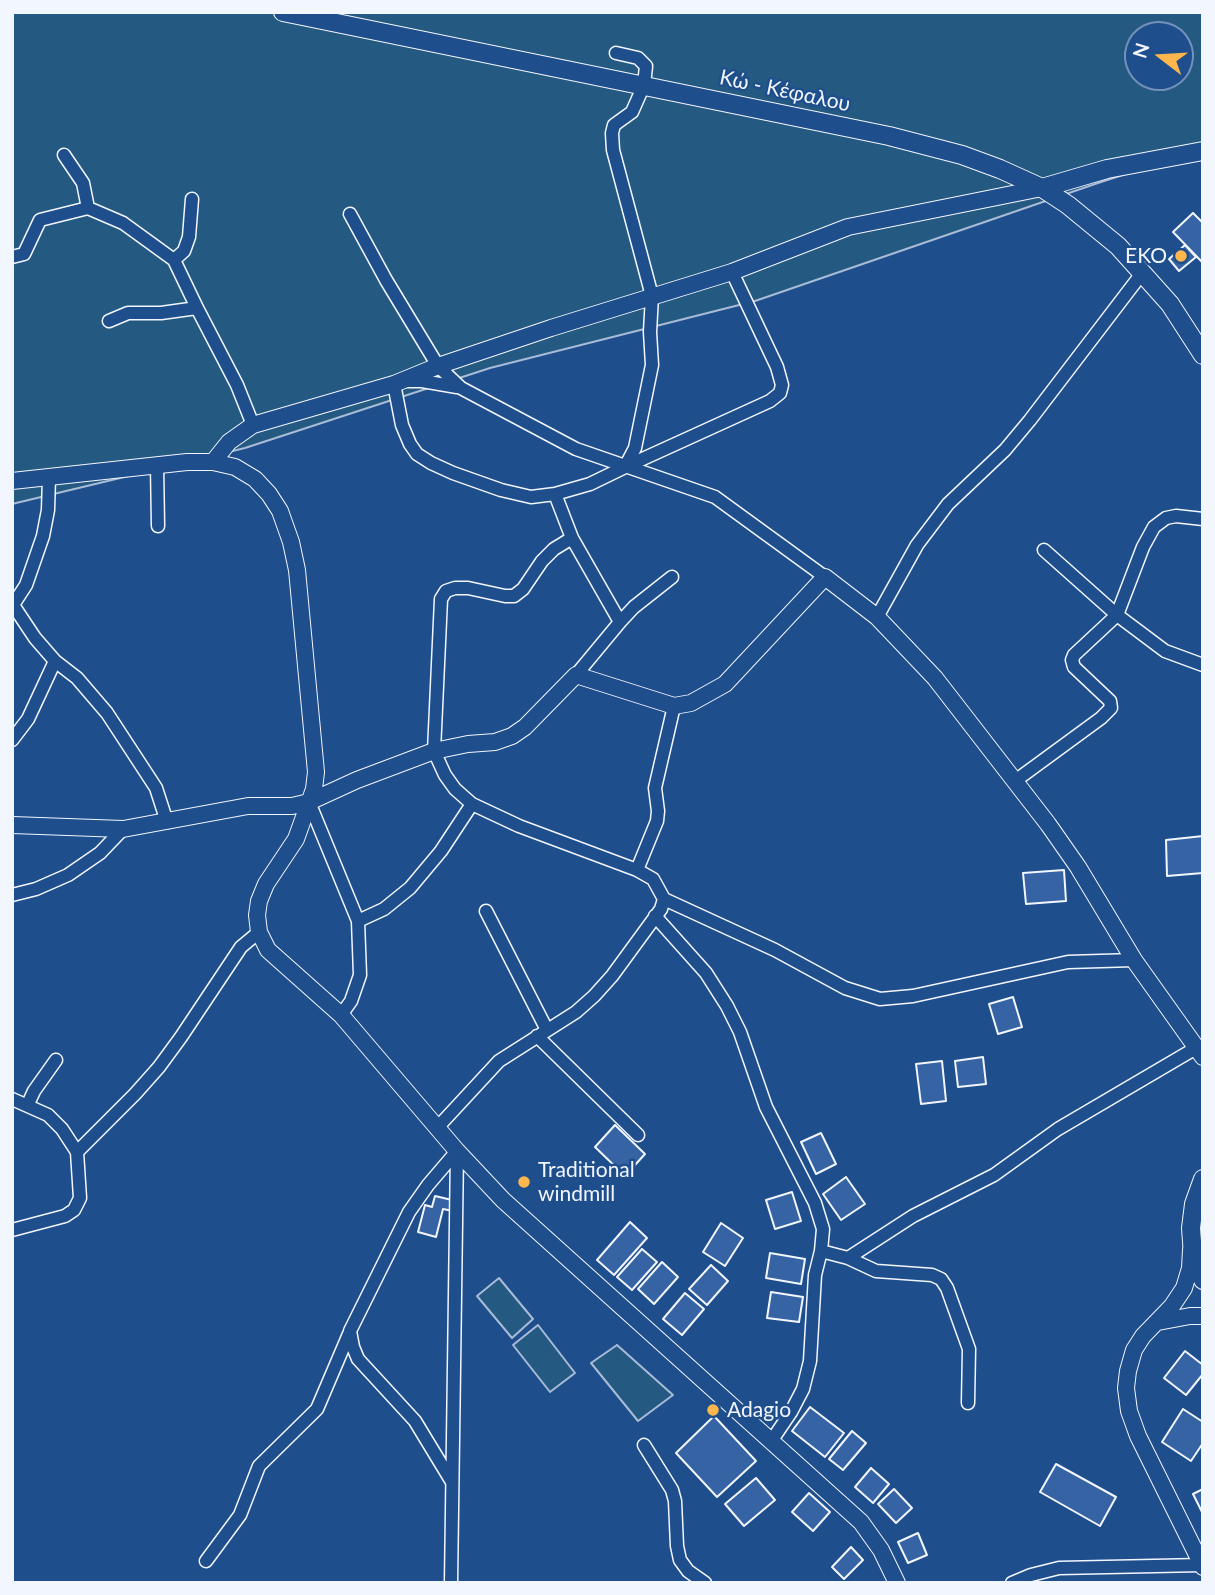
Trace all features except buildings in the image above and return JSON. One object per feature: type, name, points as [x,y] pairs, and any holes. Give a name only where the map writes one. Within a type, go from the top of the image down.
[{"type":"main road","name":"Κώ - Κέφαλου","points":[[283,12],[644,85],[924,145],[975,160],[1042,188],[1118,246],[1170,304],[1203,355]]},
{"type":"main road","points":[[1042,188],[1107,169],[1203,150]]},
{"type":"main road","points":[[1203,1179],[1194,1204],[1191,1241],[1197,1268],[1203,1280]]},
{"type":"street","points":[[616,53],[638,58],[646,66],[644,85],[632,111],[614,125],[612,133],[613,150],[652,296],[652,365],[635,448],[625,467]]},
{"type":"street","points":[[64,155],[83,184],[88,208]]},
{"type":"street","points":[[213,461],[229,442],[253,425],[397,382],[652,296],[732,272],[848,227],[1042,188]]},
{"type":"street","points":[[174,260],[184,251],[189,237],[192,199]]},
{"type":"street","points":[[12,257],[24,254],[40,220],[88,208],[123,223],[174,260],[237,385],[253,425]]},
{"type":"street","points":[[350,214],[386,280],[439,366],[461,388],[576,449],[715,497],[877,617],[935,678],[1015,781],[1078,867],[1134,960],[1199,1052],[1058,1129],[994,1175],[913,1216],[848,1258]]},
{"type":"street","points":[[397,382],[401,425],[417,454],[431,463],[501,491],[531,497],[555,494],[590,484],[770,401],[780,393],[782,385],[777,367],[732,272]]},
{"type":"street","points":[[877,617],[916,545],[948,504],[987,468],[1030,420],[1143,272]]},
{"type":"street","points":[[109,321],[128,313],[161,313],[197,307]]},
{"type":"street","points":[[397,382],[422,381],[461,388]]},
{"type":"street","points":[[12,481],[213,461],[235,467],[262,486],[281,511],[297,570],[316,772],[314,789],[296,839],[266,884],[259,901],[259,932],[268,950],[341,1015],[457,1151],[503,1200],[861,1522],[881,1550],[897,1583]]},
{"type":"street","points":[[157,465],[158,526]]},
{"type":"street","points":[[49,477],[48,510],[43,536],[26,584],[13,605],[35,638],[55,661],[77,678],[107,713],[156,788],[167,822]]},
{"type":"street","points":[[555,494],[572,538],[620,622]]},
{"type":"street","points":[[1015,781],[1111,708],[1110,701],[1079,672],[1072,660],[1078,650],[1118,615],[1143,547],[1154,527],[1166,518],[1176,516],[1203,519]]},
{"type":"street","points":[[572,538],[554,549],[542,561],[523,589],[514,596],[455,588],[446,591],[441,599],[434,751],[450,782],[472,804],[637,870],[653,879],[664,898],[775,950],[845,988],[880,999],[913,996],[1069,962],[1134,960]]},
{"type":"street","points":[[1044,550],[1164,651],[1203,665]]},
{"type":"street","points":[[12,825],[123,829],[248,806],[292,806],[309,803],[356,780],[434,751],[512,736],[525,727],[576,676],[634,607],[672,577]]},
{"type":"street","points":[[576,676],[674,706],[691,704],[725,684],[825,577]]},
{"type":"street","points":[[12,740],[28,719],[55,661]]},
{"type":"street","points":[[637,870],[657,821],[655,788],[674,706]]},
{"type":"street","points":[[309,803],[358,921],[360,975],[351,1001],[341,1015]]},
{"type":"street","points":[[358,921],[384,909],[410,888],[441,851],[472,804]]},
{"type":"street","points":[[12,895],[36,889],[68,875],[100,853],[123,829]]},
{"type":"street","points":[[437,1128],[499,1061],[576,1012],[594,996],[612,976],[655,916],[664,898]]},
{"type":"street","points":[[486,911],[542,1033],[638,1135]]},
{"type":"street","points":[[655,916],[706,973],[740,1032],[766,1107],[815,1203],[823,1229],[815,1275],[810,1362],[803,1389],[792,1412],[772,1440]]},
{"type":"street","points":[[77,1152],[159,1067],[241,947],[259,932]]},
{"type":"street","points":[[27,1104],[56,1059]]},
{"type":"street","points":[[12,1099],[48,1115],[62,1129],[77,1152],[80,1198],[74,1210],[65,1216],[12,1230]]},
{"type":"street","points":[[206,1561],[240,1515],[259,1466],[317,1409],[351,1331],[410,1213],[428,1185],[457,1151]]},
{"type":"street","points":[[451,1583],[457,1151]]},
{"type":"street","points":[[1012,1583],[1059,1568],[1202,1566],[1138,1436],[1129,1411],[1126,1388],[1131,1358],[1143,1336],[1172,1307],[1184,1288],[1190,1268],[1191,1241]]},
{"type":"street","points":[[821,1251],[848,1258],[876,1271],[932,1275],[941,1279],[947,1288],[969,1349],[968,1403]]},
{"type":"street","points":[[1158,1322],[1179,1317],[1203,1316]]},
{"type":"street","points":[[351,1331],[358,1359],[415,1421],[453,1483]]},
{"type":"street","points":[[643,1445],[672,1490],[680,1560],[688,1571],[705,1583]]},
{"type":"shaded area","points":[[12,12],[1203,12],[1203,149],[755,301],[490,368],[245,448],[12,504]]},
{"type":"shaded area","points":[[499,1278],[533,1319],[512,1338],[477,1296]]},
{"type":"shaded area","points":[[538,1325],[575,1373],[550,1392],[513,1345]]},
{"type":"shaded area","points":[[617,1345],[673,1395],[638,1421],[591,1363]]},
{"type":"place","name":"EKO","points":[[1181,256]]},
{"type":"place","name":"Traditional windmill","points":[[524,1182]]},
{"type":"place","name":"Adagio","points":[[713,1410]]}]
